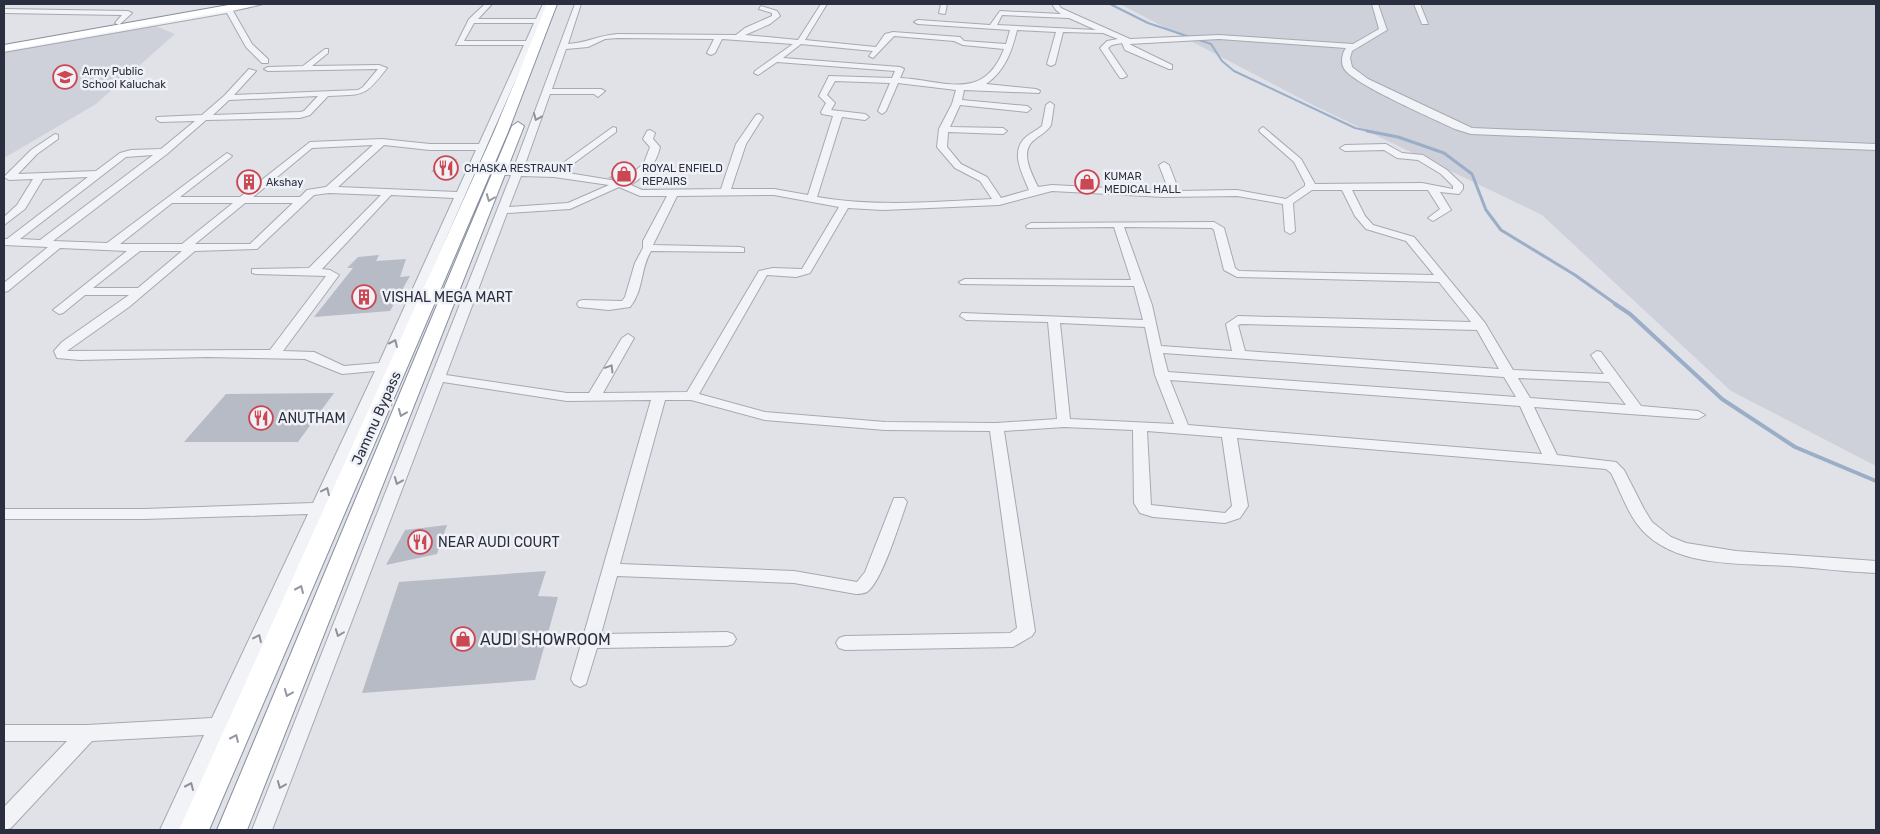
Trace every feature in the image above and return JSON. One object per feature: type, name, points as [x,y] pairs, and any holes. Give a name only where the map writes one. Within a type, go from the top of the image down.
[{"type":"highway","points":[[4,46],[248,4]]},
{"type":"highway","name":"Jammu Bypass","points":[[194,830],[498,141],[552,4]]},
{"type":"highway","name":"Jammu Bypass","points":[[232,830],[513,171],[533,89],[560,4]]},
{"type":"highway","points":[[4,46],[229,6]]},
{"type":"street","points":[[4,10],[14,4]]},
{"type":"street","points":[[4,46],[119,23],[229,6],[260,4]]},
{"type":"street","points":[[489,4],[472,21],[459,43],[528,43]]},
{"type":"street","points":[[170,830],[384,366],[546,4]]},
{"type":"street","points":[[486,265],[513,171],[548,92],[578,4]]},
{"type":"street","points":[[758,73],[800,42],[824,4]]},
{"type":"street","points":[[943,13],[944,4]]},
{"type":"street","points":[[992,27],[1006,4]]},
{"type":"street","points":[[1055,4],[1058,9],[1071,16],[1128,41]]},
{"type":"street","points":[[1375,4],[1383,30],[1348,50],[1346,64],[1351,73],[1467,130],[1876,147]]},
{"type":"street","points":[[1417,4],[1425,22]]},
{"type":"street","points":[[229,6],[249,44],[267,65]]},
{"type":"street","points":[[738,37],[747,28],[770,21],[776,16],[775,12],[761,8]]},
{"type":"street","points":[[4,10],[128,13],[119,23]]},
{"type":"street","points":[[1000,13],[1071,16]]},
{"type":"street","points":[[1036,29],[1044,15]]},
{"type":"street","points":[[472,21],[539,21]]},
{"type":"street","points":[[918,22],[1111,33]]},
{"type":"street","points":[[969,25],[958,41],[962,43],[1010,47]]},
{"type":"street","points":[[978,86],[998,69],[1010,47],[1014,28]]},
{"type":"street","points":[[1050,64],[1060,30]]},
{"type":"street","points":[[868,65],[877,49],[893,34],[960,39]]},
{"type":"street","points":[[564,47],[588,46],[603,37],[610,36],[738,37],[877,49]]},
{"type":"street","points":[[710,53],[719,37]]},
{"type":"street","points":[[1123,76],[1104,46],[1128,41],[1200,37],[1276,39],[1352,46]]},
{"type":"street","points":[[1128,41],[1125,44],[1128,48],[1169,67]]},
{"type":"street","points":[[305,68],[325,51]]},
{"type":"street","points":[[775,60],[900,68],[897,81],[882,111]]},
{"type":"street","points":[[42,244],[164,152],[227,98],[252,71],[267,65],[305,68],[383,68],[364,90],[324,94],[227,98]]},
{"type":"street","points":[[866,118],[825,112],[831,102],[823,96],[832,78],[897,81],[960,89],[978,86],[1036,91]]},
{"type":"street","points":[[960,89],[959,102],[943,129],[942,148],[958,166],[984,179],[999,202]]},
{"type":"street","points":[[548,92],[601,90],[598,94]]},
{"type":"street","points":[[160,119],[304,114],[324,94]]},
{"type":"street","points":[[959,102],[1027,109]]},
{"type":"street","points":[[1035,191],[1024,165],[1022,151],[1029,138],[1045,128],[1050,105]]},
{"type":"street","points":[[812,198],[838,115]]},
{"type":"street","points":[[725,192],[740,144],[759,117]]},
{"type":"street","points":[[943,129],[1003,131]]},
{"type":"street","points":[[554,174],[613,130]]},
{"type":"street","points":[[1263,130],[1298,160],[1310,188]]},
{"type":"street","points":[[507,210],[570,206],[621,184],[646,168],[653,159],[655,147],[648,139],[650,133]]},
{"type":"street","points":[[6,180],[28,157],[55,138]]},
{"type":"street","points":[[384,366],[342,370],[314,356],[207,353],[80,356],[61,354],[60,350],[140,291],[243,200],[310,145],[382,142],[430,147],[482,147]]},
{"type":"street","points":[[329,190],[382,142]]},
{"type":"street","points":[[513,171],[554,174],[621,184],[640,193],[774,192],[845,205],[916,208],[999,202],[1052,188],[1175,194],[1237,194],[1288,202],[1310,188],[1432,188],[1455,192],[1458,189],[1458,185],[1444,172],[1420,157],[1400,156],[1386,147],[1345,148]]},
{"type":"street","points":[[7,242],[127,154],[164,152]]},
{"type":"street","points":[[110,247],[227,156]]},
{"type":"street","points":[[1164,165],[1175,194]]},
{"type":"street","points":[[262,830],[444,379],[507,210],[513,171]]},
{"type":"street","points":[[6,180],[40,176],[98,174]]},
{"type":"street","points":[[4,222],[24,203],[40,176]]},
{"type":"street","points":[[1432,188],[1446,210],[1433,218]]},
{"type":"street","points":[[1347,189],[1364,225],[1372,230],[1400,235],[1410,239],[1481,326],[1525,402],[1552,459]]},
{"type":"street","points":[[7,242],[137,248],[253,247],[312,192],[329,190],[460,195]]},
{"type":"street","points":[[312,272],[389,192]]},
{"type":"street","points":[[583,304],[609,306],[626,304],[634,293],[640,260],[648,248],[648,241],[673,194]]},
{"type":"street","points":[[172,200],[303,200]]},
{"type":"street","points":[[1288,202],[1290,231]]},
{"type":"street","points":[[690,396],[763,273],[772,271],[800,273],[806,271],[845,205]]},
{"type":"street","points":[[1030,226],[1118,224],[1214,225],[1219,228],[1230,270],[1237,274],[1442,279]]},
{"type":"street","points":[[1118,224],[1150,324],[1162,375],[1183,430]]},
{"type":"street","points":[[4,289],[57,245]]},
{"type":"street","points":[[59,310],[137,248]]},
{"type":"street","points":[[648,248],[740,250]]},
{"type":"street","points":[[256,271],[326,272],[332,276],[273,355]]},
{"type":"street","points":[[965,282],[1138,283]]},
{"type":"street","points":[[82,292],[140,291]]},
{"type":"street","points":[[966,316],[1150,324]]},
{"type":"street","points":[[1054,319],[1064,423]]},
{"type":"street","points":[[1240,356],[1232,324],[1238,320],[1481,326]]},
{"type":"street","points":[[593,398],[628,338]]},
{"type":"street","points":[[1156,349],[1509,374],[1614,378]]},
{"type":"street","points":[[1597,355],[1637,411]]},
{"type":"street","points":[[1162,375],[1698,415]]},
{"type":"street","points":[[444,379],[567,397],[690,396],[765,416],[885,426],[996,427],[1064,423],[1140,426],[1611,465],[1617,470],[1644,523],[1664,542],[1680,548],[1728,556],[1876,567]]},
{"type":"street","points":[[580,679],[659,396]]},
{"type":"street","points":[[1140,426],[1142,503],[1145,509],[1164,513],[1225,518],[1234,515],[1238,511],[1240,506],[1229,434]]},
{"type":"street","points":[[845,643],[1013,640],[1026,631],[996,427]]},
{"type":"street","points":[[610,570],[794,577],[856,588],[862,587],[872,574],[899,502]]},
{"type":"street","points":[[4,514],[144,514],[318,508]]},
{"type":"street","points":[[591,640],[727,640]]},
{"type":"street","points":[[4,732],[87,733],[217,726]]},
{"type":"street","points":[[4,821],[87,733]]},
{"type":"shaded area","points":[[1120,4],[1876,4],[1876,466],[1731,391],[1542,215],[1313,105]]},
{"type":"shaded area","name":"Army Public School Kaluchak","points":[[151,24],[175,34],[96,104],[4,158],[4,49]]},
{"type":"building","name":"CHASKA RESTRAUNT","points":[[457,159],[450,171],[431,172],[440,160]]},
{"type":"building","name":"ROYAL ENFIELD REPAIRS","points":[[624,167],[635,169],[622,180],[608,178]]},
{"type":"building","name":"VISHAL MEGA MART","points":[[379,255],[376,261],[406,259],[400,277],[410,276],[390,311],[314,317],[353,268],[347,268],[358,257]]},
{"type":"building","name":"ANUTHAM","points":[[334,393],[298,442],[184,442],[226,394]]},
{"type":"building","name":"NEAR AUDI COURT","points":[[447,525],[437,554],[386,565],[405,530]]},
{"type":"building","name":"AUDI SHOWROOM","points":[[546,571],[538,596],[558,597],[535,680],[362,693],[399,582]]},
{"type":"waterway","points":[[1110,4],[1148,23],[1211,44],[1222,61],[1234,71],[1355,128],[1373,132]]},
{"type":"waterway","points":[[1367,131],[1398,137],[1444,153],[1472,174],[1486,210],[1501,230],[1575,275],[1617,305]]},
{"type":"waterway","points":[[1615,304],[1630,314],[1722,399],[1795,447],[1876,481]]},
{"type":"place","name":"Army Public School Kaluchak","points":[[65,77]]},
{"type":"place","name":"CHASKA RESTRAUNT","points":[[446,168]]},
{"type":"place","name":"ROYAL ENFIELD REPAIRS","points":[[624,174]]},
{"type":"place","name":"Akshay","points":[[249,182]]},
{"type":"place","name":"KUMAR MEDICAL HALL","points":[[1087,182]]},
{"type":"place","name":"VISHAL MEGA MART","points":[[364,297]]},
{"type":"place","name":"ANUTHAM","points":[[261,418]]},
{"type":"place","name":"NEAR AUDI COURT","points":[[420,542]]},
{"type":"place","name":"AUDI SHOWROOM","points":[[463,639]]}]
